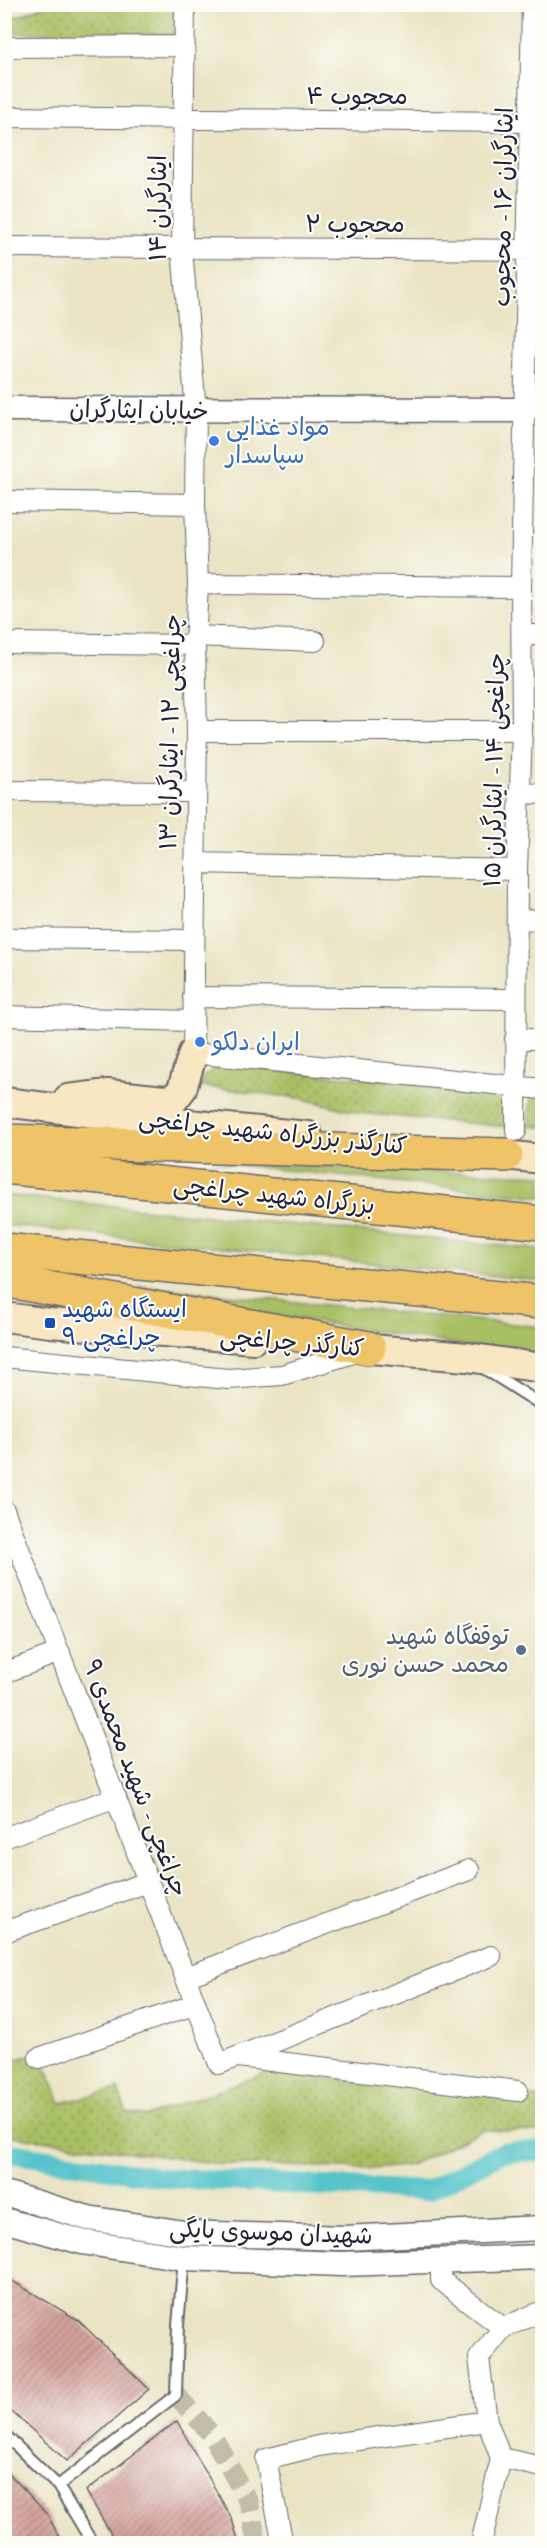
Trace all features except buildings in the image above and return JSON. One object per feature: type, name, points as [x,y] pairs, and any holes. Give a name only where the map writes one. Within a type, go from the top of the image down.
[{"type":"highway","points":[[4,1141],[511,1143]]},
{"type":"highway","name":"بزرگراه شهید چراغچی","points":[[4,1167],[543,1223]]},
{"type":"highway","points":[[4,1250],[543,1302]]},
{"type":"highway","points":[[4,1280],[369,1348]]},
{"type":"main road","points":[[38,1106],[78,1096],[108,1094],[164,1100],[175,1098],[182,1089],[194,1053]]},
{"type":"main road","name":"کنارگذر بزرگراه شهید چراغچی","points":[[4,1102],[170,1122],[511,1143],[543,1159]]},
{"type":"main road","name":"کنارگذر چراغچی","points":[[4,1317],[50,1323],[467,1357],[543,1368]]},
{"type":"street","name":"ایثارگران ۱۴","points":[[185,4],[182,249],[196,411]]},
{"type":"street","name":"ایثارگران ۱۶ - محجوب","points":[[532,4],[536,99],[530,122],[535,250],[537,411]]},
{"type":"street","points":[[4,47],[185,46]]},
{"type":"street","name":"محجوب ۴","points":[[4,117],[530,122]]},
{"type":"street","name":"محجوب ۲","points":[[4,247],[535,250]]},
{"type":"street","name":"خیابان ایثارگران","points":[[4,409],[537,411]]},
{"type":"street","name":"چراغچی ۱۲ - ایثارگران ۱۳","points":[[194,1053],[193,940],[197,731],[195,641],[198,584],[195,504],[196,411]]},
{"type":"street","name":"چراغچی ۱۴ - ایثارگران ۱۵","points":[[511,1143],[516,1086],[516,870],[522,731],[521,587],[537,411]]},
{"type":"street","points":[[4,501],[195,504]]},
{"type":"street","points":[[198,584],[521,587]]},
{"type":"street","points":[[522,635],[543,635]]},
{"type":"street","points":[[4,643],[315,641]]},
{"type":"street","points":[[197,731],[522,731]]},
{"type":"street","points":[[4,791],[195,792]]},
{"type":"street","points":[[519,793],[543,794]]},
{"type":"street","points":[[194,863],[516,870]]},
{"type":"street","points":[[517,919],[543,920]]},
{"type":"street","points":[[4,938],[193,940]]},
{"type":"street","points":[[193,997],[515,999]]},
{"type":"street","points":[[4,1016],[193,1021]]},
{"type":"street","points":[[515,1039],[543,1039]]},
{"type":"street","points":[[194,1053],[543,1089]]},
{"type":"street","points":[[4,1357],[228,1379],[282,1375],[369,1348]]},
{"type":"street","name":"۹ چراغچی - شهید محمدی","points":[[4,1509],[196,2004],[228,2060]]},
{"type":"street","points":[[4,1673],[60,1652]]},
{"type":"street","points":[[4,1838],[116,1797]]},
{"type":"street","points":[[186,1977],[469,1870]]},
{"type":"street","points":[[4,1932],[148,1882]]},
{"type":"street","points":[[228,2060],[491,1956]]},
{"type":"street","points":[[39,2058],[196,2004]]},
{"type":"street","points":[[228,2060],[518,2091]]},
{"type":"street","name":"شهیدان موسوی بایگی","points":[[4,2193],[88,2218],[184,2233],[345,2238],[543,2228]]},
{"type":"street","name":"شهیدان موسوی بایگی","points":[[4,2220],[82,2242],[184,2259],[342,2264],[543,2257]]},
{"type":"street","points":[[441,2261],[441,2280],[503,2328]]},
{"type":"street","points":[[481,2544],[501,2458],[487,2421],[479,2358],[503,2328],[543,2311]]},
{"type":"street","points":[[283,2544],[266,2459],[318,2446],[487,2421]]},
{"type":"street","points":[[501,2458],[543,2467]]},
{"type":"lane","points":[[467,1357],[543,1405]]},
{"type":"lane","points":[[58,2486],[176,2395],[178,2325],[184,2259]]},
{"type":"lane","points":[[4,2434],[58,2486],[93,2544]]},
{"type":"green space","points":[[47,5],[179,5],[177,35],[5,33],[5,21]]},
{"type":"green space","points":[[218,1067],[241,1067],[509,1092],[508,1127],[359,1113],[300,1098],[200,1086],[204,1076]]},
{"type":"green space","points":[[531,1096],[542,1097],[542,1127],[528,1126]]},
{"type":"green space","points":[[207,1162],[542,1175],[542,1197]]},
{"type":"green space","points":[[5,1195],[542,1250],[542,1281],[5,1225]]},
{"type":"green space","points":[[138,1286],[542,1327],[541,1358],[198,1303]]},
{"type":"green space","points":[[40,2053],[61,2103],[118,2089],[126,2112],[146,2116],[266,2073],[542,2098],[542,2132],[483,2130],[410,2165],[375,2169],[220,2164],[5,2135],[5,2062]]},
{"type":"waterway","points":[[4,2152],[164,2178],[427,2191],[503,2152],[542,2151]]},
{"type":"tunnel","points":[[176,2395],[212,2435],[249,2503],[257,2544]]},
{"type":"place","name":"مواد غذایی سپاسدار","points":[[214,441]]},
{"type":"place","name":"ایران دلکو","points":[[200,1042]]},
{"type":"place","name":"ایستگاه شهید چراغچی ۹","points":[[50,1323]]},
{"type":"place","name":"توقفگاه شهید محمد حسن نوری","points":[[521,1650]]}]
